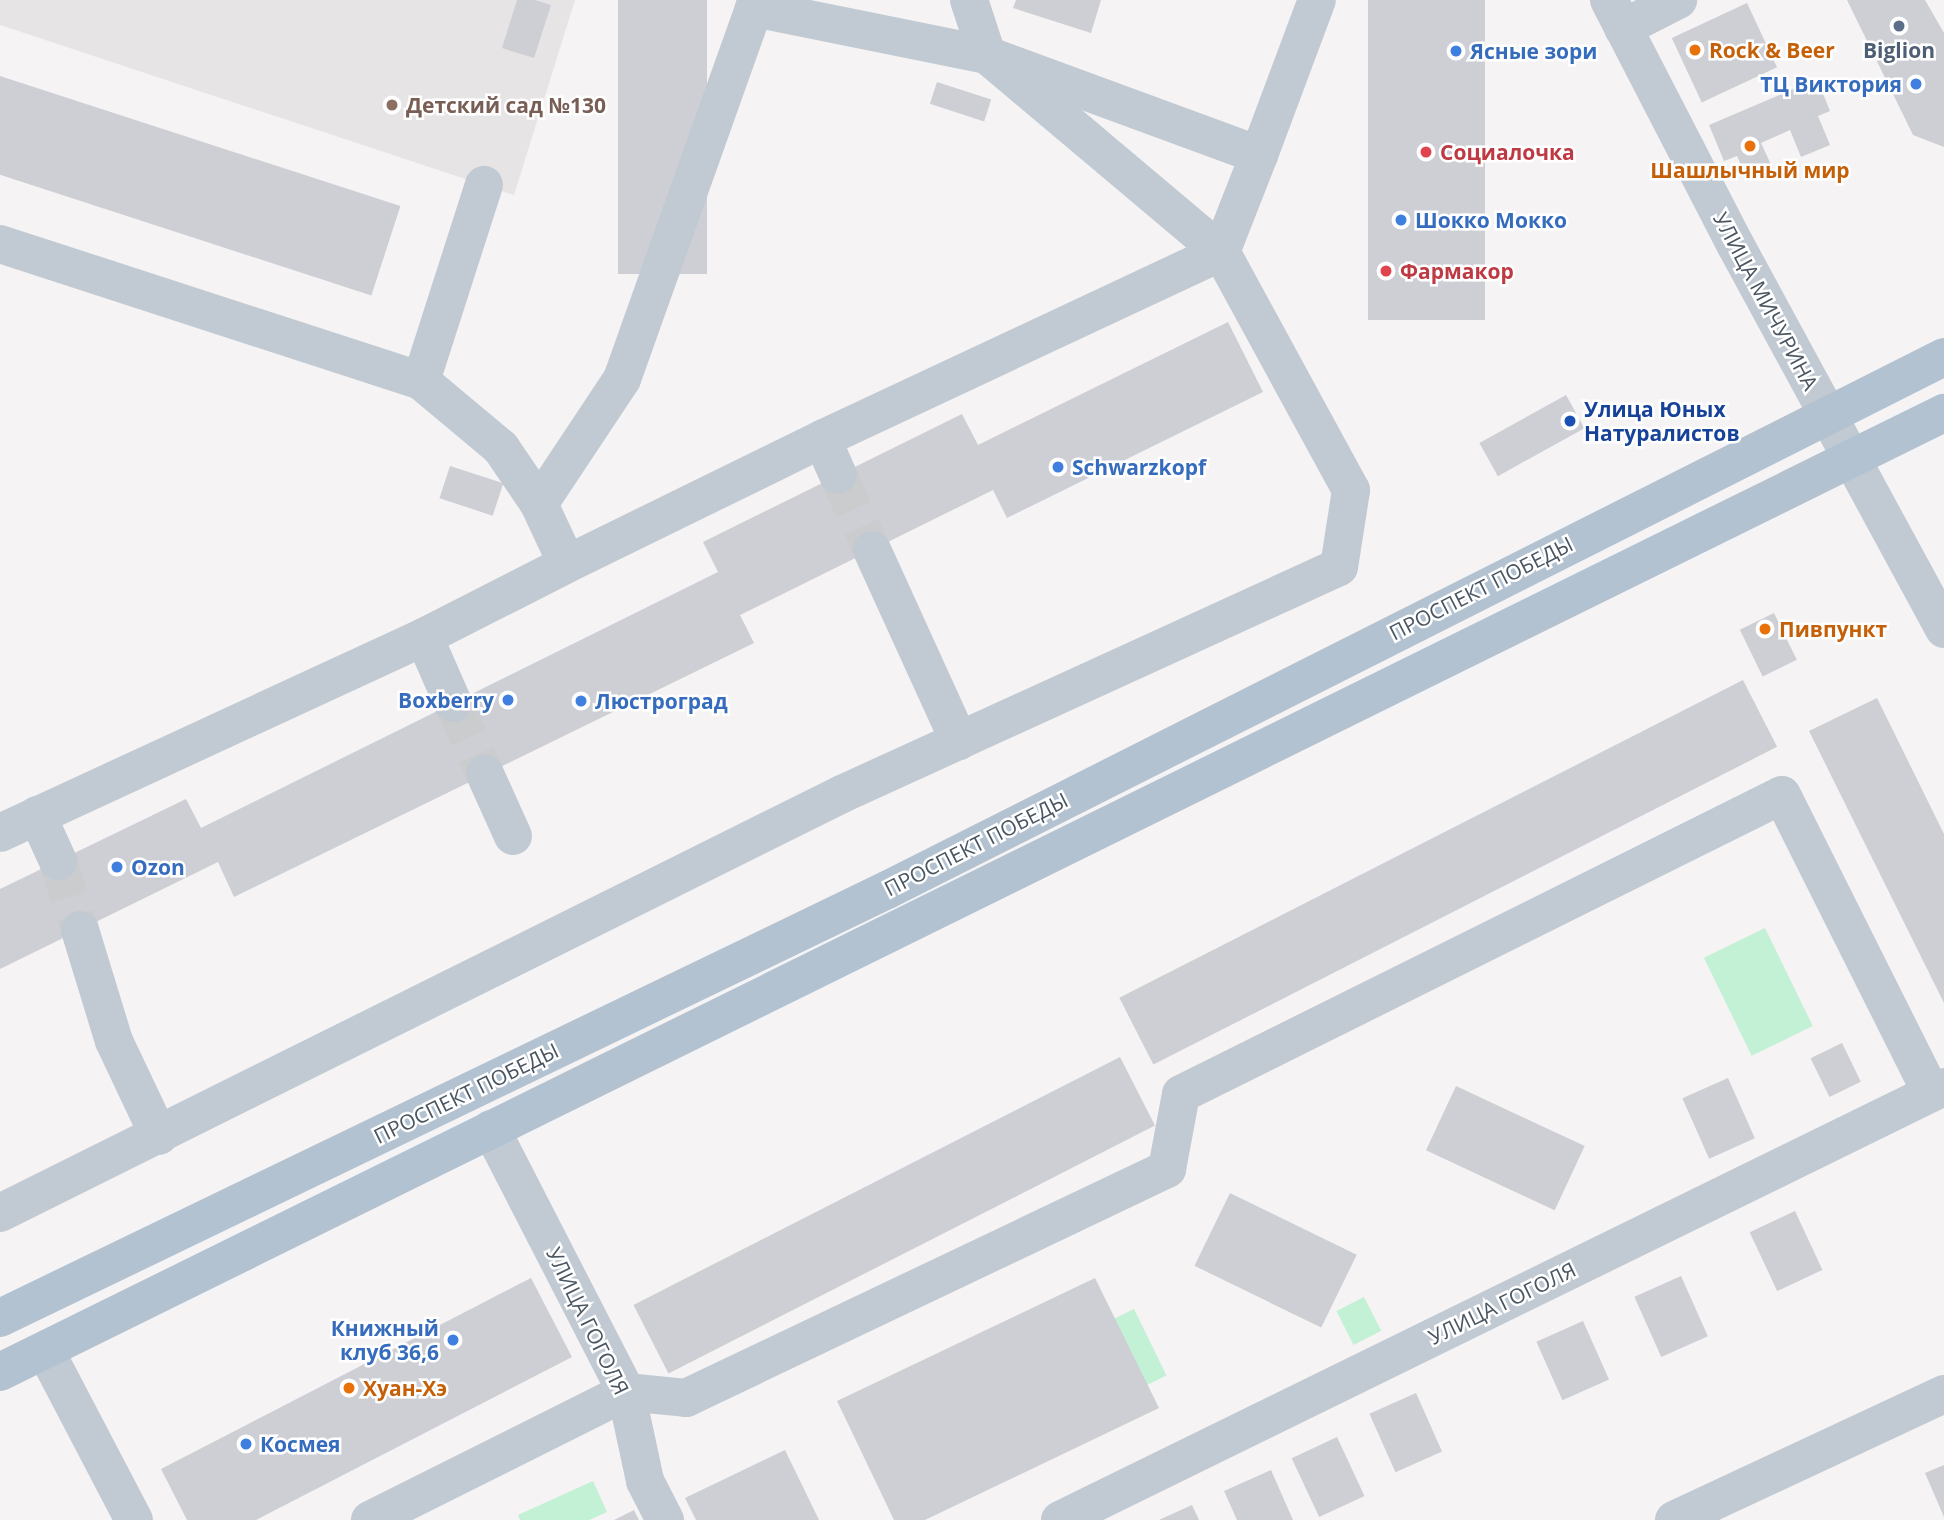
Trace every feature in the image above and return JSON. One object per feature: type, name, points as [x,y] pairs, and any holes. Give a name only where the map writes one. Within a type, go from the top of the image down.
[{"type":"main road","name":"ПРОСПЕКТ ПОБЕДЫ","points":[[0,1318],[887,890],[1944,357]]},
{"type":"main road","name":"ПРОСПЕКТ ПОБЕДЫ","points":[[0,1372],[1944,413]]},
{"type":"street","points":[[0,1213],[842,794],[1339,567],[1351,490],[1221,252],[986,55],[969,0]]},
{"type":"street","points":[[0,833],[424,637],[822,439],[1221,252],[1317,0]]},
{"type":"street","points":[[1616,14],[1678,0]]},
{"type":"street","points":[[539,504],[622,379],[756,4],[986,55],[1259,155]]},
{"type":"street","name":"УЛИЦА МИЧУРИНА","points":[[1616,14],[1828,415]]},
{"type":"street","points":[[421,381],[484,185]]},
{"type":"street","points":[[0,244],[421,381],[500,448],[539,504],[567,564]]},
{"type":"street","points":[[1828,415],[1944,628]]},
{"type":"street","points":[[822,439],[838,475]]},
{"type":"street","points":[[872,550],[958,741]]},
{"type":"street","points":[[424,637],[453,703]]},
{"type":"street","points":[[485,774],[513,836]]},
{"type":"street","points":[[370,1520],[626,1392],[686,1398],[1167,1169],[1181,1094],[1782,795],[1938,1090]]},
{"type":"street","points":[[37,815],[58,861]]},
{"type":"street","points":[[80,930],[114,1041],[159,1136]]},
{"type":"street","name":"УЛИЦА ГОГОЛЯ","points":[[1060,1520],[1938,1090]]},
{"type":"street","name":"УЛИЦА ГОГОЛЯ","points":[[491,1129],[626,1392],[645,1481],[665,1520]]},
{"type":"street","points":[[45,1350],[134,1520]]},
{"type":"street","points":[[1698,1515],[1944,1394]]},
{"type":"shaded area","name":"Детский сад №130","points":[[0,0],[575,0],[514,195],[0,25]]},
{"type":"green space","points":[[1765,928],[1813,1026],[1752,1056],[1704,958]]},
{"type":"green space","points":[[1364,1297],[1381,1331],[1354,1345],[1336,1311]]},
{"type":"green space","points":[[1134,1309],[1166,1376],[1122,1397],[1090,1330]]},
{"type":"green space","points":[[593,1481],[607,1512],[589,1520],[520,1520],[518,1515]]},
{"type":"building","points":[[517,0],[535,0],[551,5],[534,58],[502,48]]},
{"type":"building","points":[[618,0],[707,0],[707,274],[618,274]]},
{"type":"building","points":[[1016,0],[1101,0],[1091,33],[1013,8]]},
{"type":"building","points":[[1368,0],[1485,0],[1485,320],[1368,320]]},
{"type":"building","name":"ТЦ Виктория","points":[[1847,0],[1925,0],[1944,33],[1944,147],[1913,135]]},
{"type":"building","points":[[1747,3],[1777,67],[1702,102],[1672,38]]},
{"type":"building","points":[[0,76],[400,206],[371,295],[0,175]]},
{"type":"building","points":[[1817,79],[1830,111],[1818,116],[1830,145],[1801,157],[1790,130],[1761,143],[1774,171],[1748,181],[1737,156],[1724,161],[1709,125]]},
{"type":"building","points":[[937,82],[991,100],[984,121],[930,104]]},
{"type":"building","points":[[1228,322],[1263,392],[1007,518],[993,490],[740,615],[754,643],[234,897],[218,862],[0,969],[0,889],[186,799],[201,828],[718,572],[703,542],[962,414],[978,445]]},
{"type":"building","points":[[1566,395],[1584,428],[1498,476],[1479,443]]},
{"type":"building","points":[[450,466],[503,483],[493,516],[439,498]]},
{"type":"building","points":[[1774,613],[1797,660],[1763,676],[1740,630]]},
{"type":"building","points":[[1743,680],[1777,747],[1153,1065],[1119,998]]},
{"type":"building","points":[[1877,698],[1944,834],[1944,1003],[1809,731]]},
{"type":"building","points":[[1842,1043],[1861,1082],[1829,1097],[1811,1058]]},
{"type":"building","points":[[1120,1057],[1155,1126],[668,1373],[634,1305]]},
{"type":"building","points":[[1728,1078],[1755,1138],[1709,1159],[1682,1098]]},
{"type":"building","points":[[1456,1086],[1585,1146],[1555,1210],[1426,1150]]},
{"type":"building","points":[[1230,1193],[1357,1255],[1321,1328],[1194,1266]]},
{"type":"building","points":[[1795,1211],[1822,1270],[1777,1291],[1750,1232]]},
{"type":"building","points":[[1681,1276],[1708,1336],[1661,1357],[1634,1297]]},
{"type":"building","points":[[531,1278],[572,1357],[256,1520],[187,1520],[161,1469]]},
{"type":"building","points":[[1095,1278],[1159,1408],[925,1520],[894,1520],[837,1401]]},
{"type":"building","points":[[1583,1321],[1609,1379],[1562,1400],[1536,1342]]},
{"type":"building","points":[[1416,1393],[1442,1451],[1395,1472],[1369,1414]]},
{"type":"building","points":[[1337,1437],[1364,1496],[1319,1517],[1292,1458]]},
{"type":"building","points":[[785,1450],[819,1520],[696,1520],[685,1498]]},
{"type":"building","points":[[1944,1465],[1944,1517],[1925,1473]]},
{"type":"building","points":[[1271,1470],[1293,1520],[1237,1520],[1224,1491]]},
{"type":"building","points":[[1192,1505],[1199,1520],[1159,1520]]},
{"type":"building","points":[[634,1510],[639,1520],[614,1520]]},
{"type":"tunnel","points":[[838,475],[872,550]]},
{"type":"tunnel","points":[[453,703],[485,774]]},
{"type":"tunnel","points":[[58,861],[80,930]]},
{"type":"place","name":"Biglion","points":[[1899,26]]},
{"type":"place","name":"Rock & Beer","points":[[1695,50]]},
{"type":"place","name":"Ясные зори","points":[[1456,51]]},
{"type":"place","name":"ТЦ Виктория","points":[[1916,84]]},
{"type":"place","name":"Детский сад №130","points":[[392,105]]},
{"type":"place","name":"Шашлычный мир","points":[[1750,146]]},
{"type":"place","name":"Социалочка","points":[[1426,152]]},
{"type":"place","name":"Шокко Мокко","points":[[1401,220]]},
{"type":"place","name":"Фармакор","points":[[1386,271]]},
{"type":"place","name":"Улица Юных Натуралистов","points":[[1570,421]]},
{"type":"place","name":"Schwarzkopf","points":[[1058,467]]},
{"type":"place","name":"Пивпункт","points":[[1765,629]]},
{"type":"place","name":"Boxberry","points":[[508,700]]},
{"type":"place","name":"Люстроград","points":[[581,701]]},
{"type":"place","name":"Ozon","points":[[117,867]]},
{"type":"place","name":"Книжный клуб 36,6","points":[[453,1340]]},
{"type":"place","name":"Хуан-Хэ","points":[[349,1388]]},
{"type":"place","name":"Космея","points":[[246,1444]]}]
